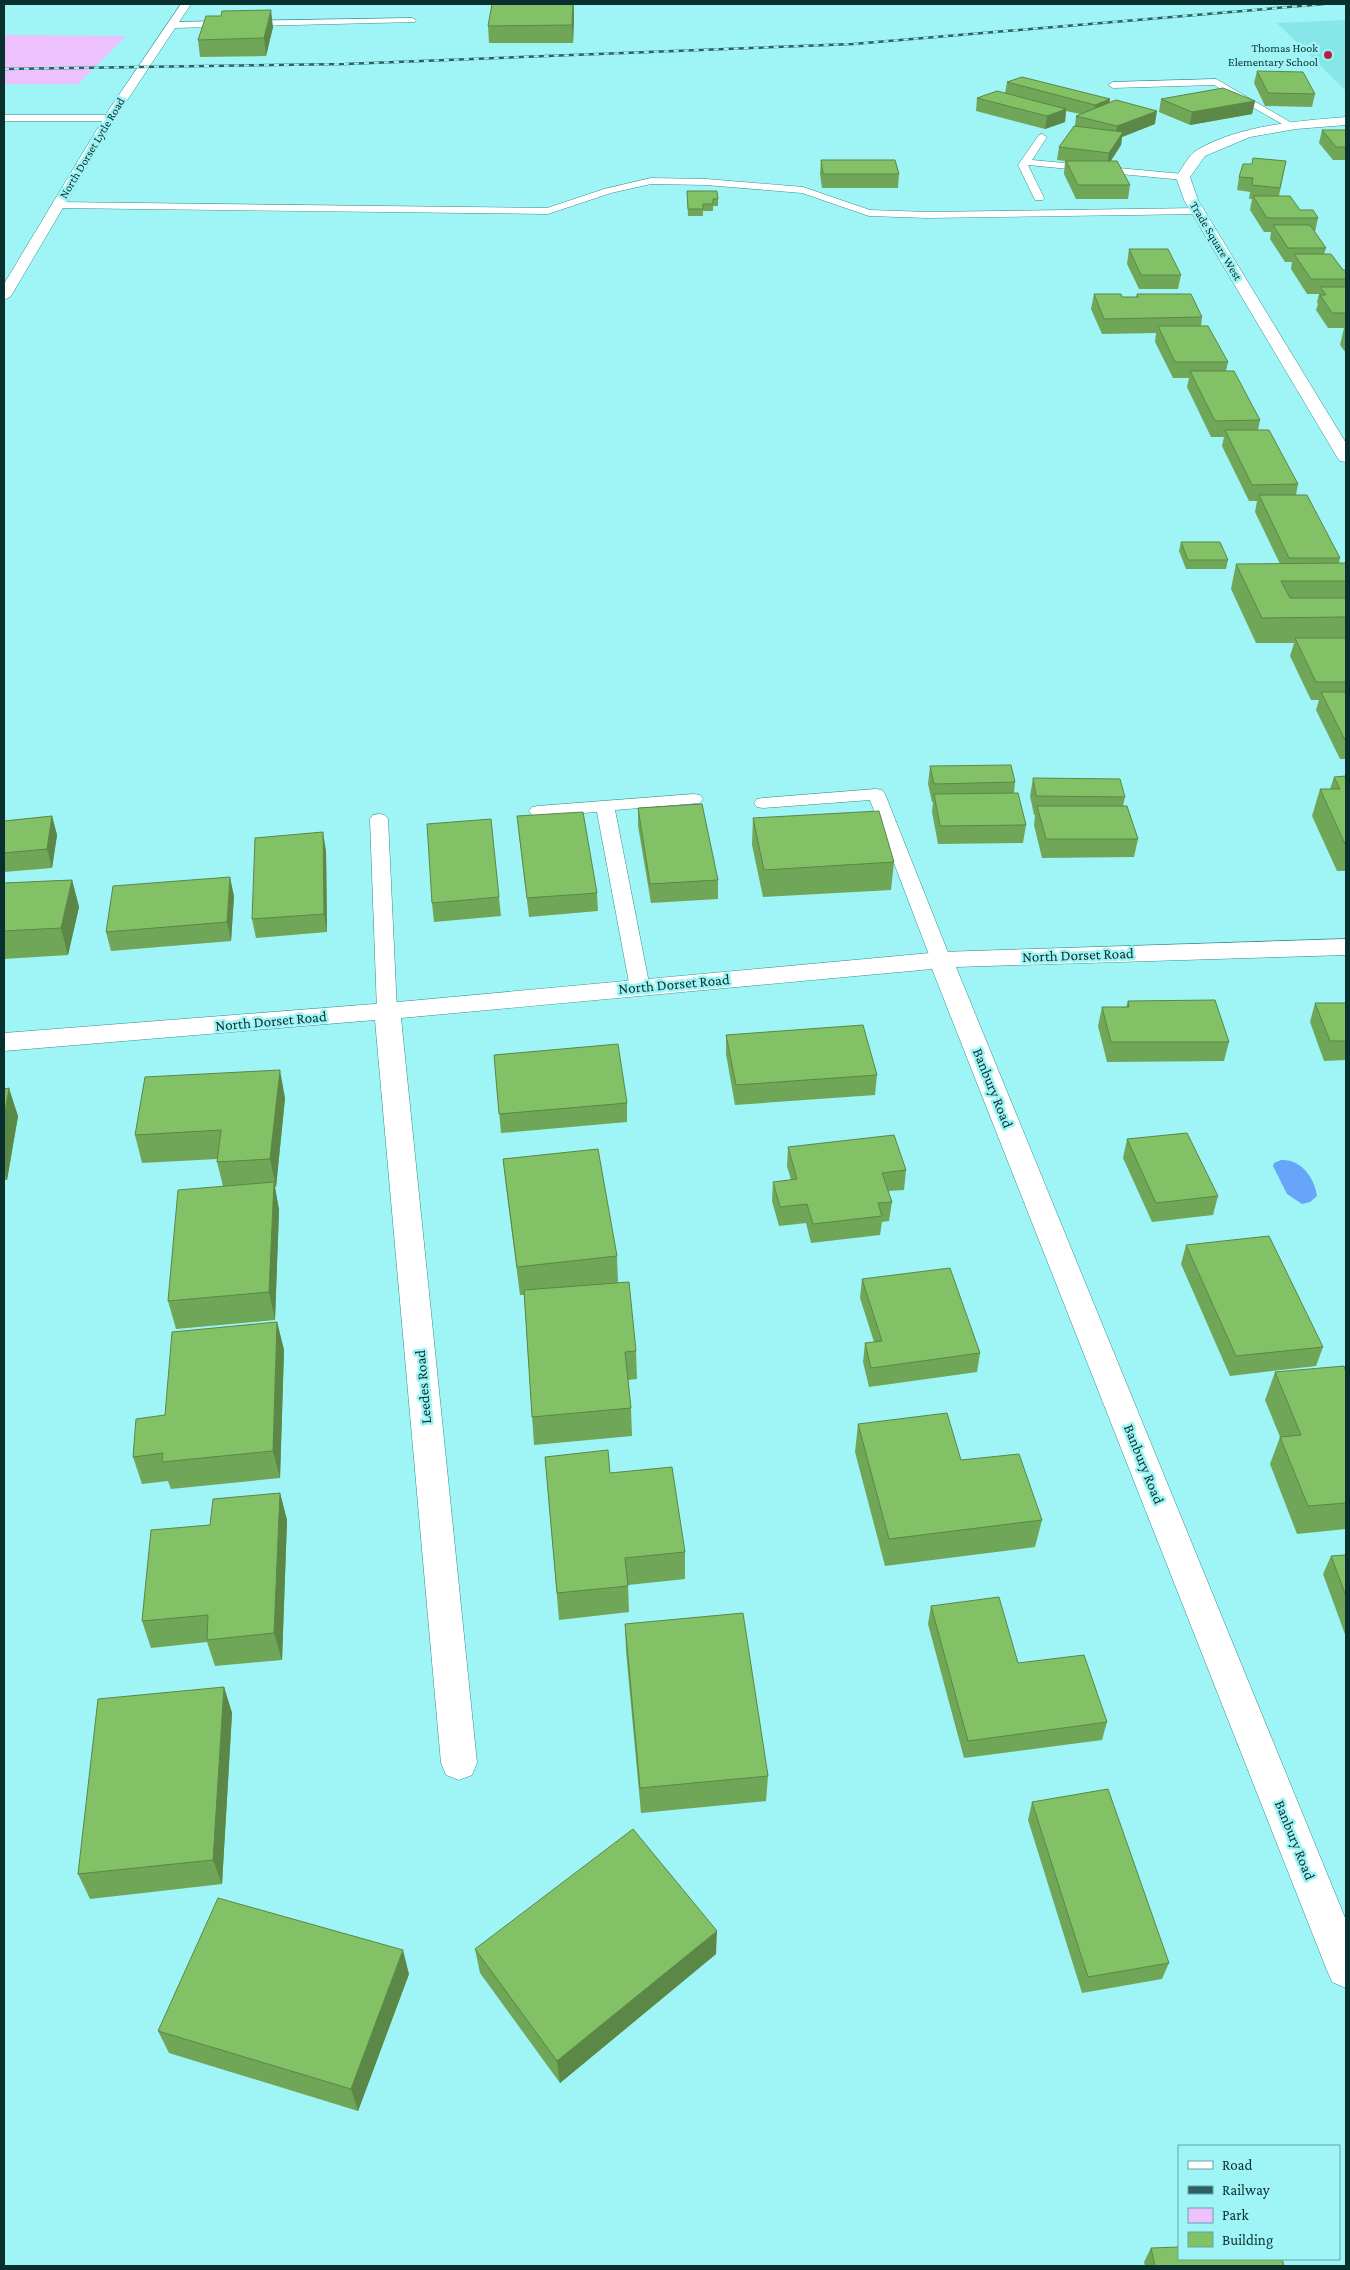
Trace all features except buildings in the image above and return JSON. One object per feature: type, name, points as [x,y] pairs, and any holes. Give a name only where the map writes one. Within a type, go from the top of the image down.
[{"type":"street","name":"North Dorset Lytle Road","points":[[4,296],[110,118],[186,4]]},
{"type":"street","points":[[1183,176],[1200,153],[1247,134],[1292,126],[1346,121]]},
{"type":"street","name":"Trade Square West","points":[[1183,176],[1198,211],[1346,457]]},
{"type":"street","name":"North Dorset Road","points":[[4,1042],[387,1011],[941,960],[1346,947]]},
{"type":"street","name":"Banbury Road","points":[[941,960],[1346,1968]]},
{"type":"street","name":"Leedes Road","points":[[387,1011],[459,1763]]},
{"type":"lane","points":[[172,25],[412,20]]},
{"type":"lane","points":[[1113,85],[1216,82],[1292,126]]},
{"type":"lane","points":[[4,118],[110,118]]},
{"type":"lane","points":[[1039,198],[1023,165],[1042,137]]},
{"type":"lane","points":[[1026,162],[1183,176]]},
{"type":"lane","points":[[58,205],[548,211],[608,191],[651,181],[706,182],[803,190],[869,212],[928,214],[1198,211]]},
{"type":"lane","points":[[763,803],[876,794],[941,960]]},
{"type":"lane","points":[[538,811],[694,800]]},
{"type":"lane","points":[[605,806],[640,988]]},
{"type":"lane","points":[[379,819],[387,1011]]},
{"type":"shaded area","name":"Thomas Hook Elementary School","points":[[1346,20],[1346,91],[1277,23]]},
{"type":"shaded area","points":[[1281,1160],[1295,1163],[1310,1176],[1317,1196],[1310,1202],[1302,1204],[1287,1194],[1273,1166],[1274,1163]]},
{"type":"green space","points":[[4,35],[126,36],[78,84],[4,84]]},
{"type":"railway","points":[[4,69],[345,64],[853,44],[1324,4]]},
{"type":"place","name":"Thomas Hook Elementary School","points":[[1328,55]]}]
